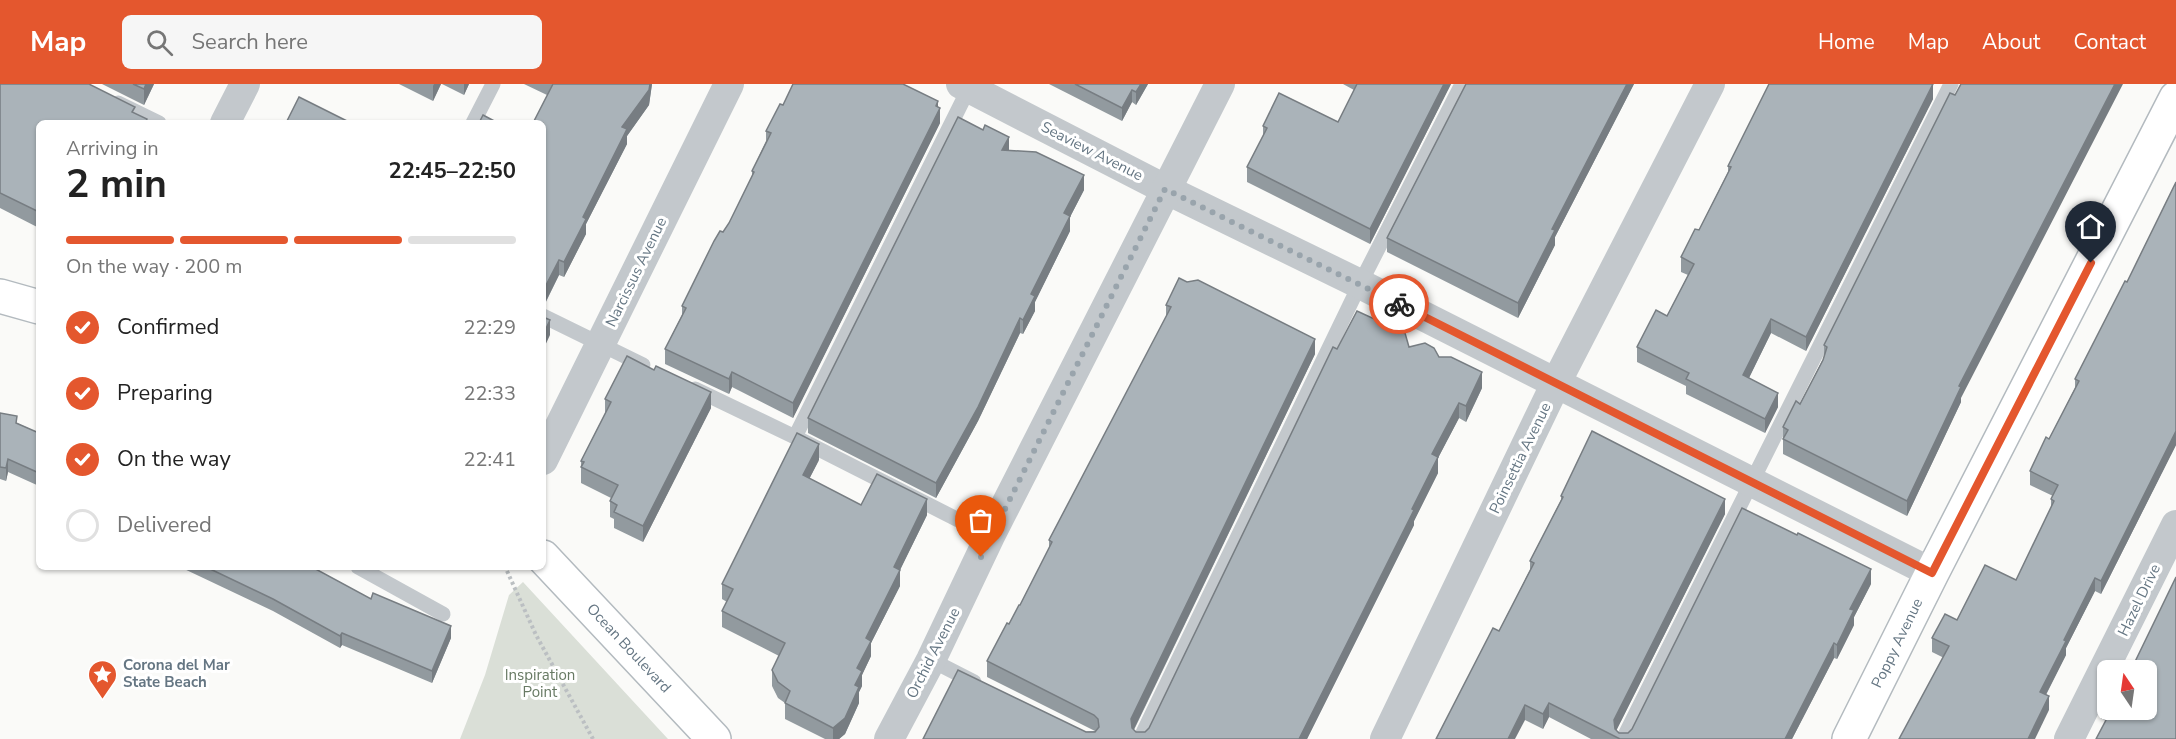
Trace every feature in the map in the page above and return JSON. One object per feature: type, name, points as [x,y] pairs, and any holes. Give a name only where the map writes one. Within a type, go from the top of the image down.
[{"type":"street","points":[[227,120],[245,84]]},
{"type":"street","name":"Narcissus Avenue","points":[[546,454],[729,84]]},
{"type":"street","name":"Orchid Avenue","points":[[889,739],[931,660],[990,536],[1220,84]]},
{"type":"street","name":"Poinsettia Avenue","points":[[1385,739],[1556,383],[1710,84]]},
{"type":"street","name":"Seaview Avenue","points":[[967,85],[1165,189],[1360,284],[1932,573]]},
{"type":"street","name":"Poppy Avenue","points":[[1849,739],[2176,98]]},
{"type":"street","points":[[0,296],[36,306]]},
{"type":"street","name":"Hazel Drive","points":[[2069,739],[2176,525]]},
{"type":"street","name":"Ocean Boulevard","points":[[546,560],[714,739]]},
{"type":"lane","points":[[475,120],[493,84]]},
{"type":"lane","points":[[1140,739],[1360,284],[1462,84]]},
{"type":"lane","points":[[1623,739],[1951,84]]},
{"type":"lane","points":[[795,437],[967,85]]},
{"type":"lane","points":[[100,94],[153,120]]},
{"type":"lane","points":[[546,317],[662,374]]},
{"type":"lane","points":[[682,383],[795,437],[990,536]]},
{"type":"lane","points":[[363,570],[443,614]]},
{"type":"lane","points":[[931,660],[984,686]]},
{"type":"path","points":[[507,571],[536,634],[593,739]]},
{"type":"green space","name":"Inspiration Point","points":[[523,582],[668,739],[460,739],[485,675],[509,595]]},
{"type":"building","points":[[0,84],[89,84],[135,107],[132,112],[147,119],[36,120],[36,211],[0,193]]},
{"type":"building","points":[[133,84],[146,84],[144,89]]},
{"type":"building","points":[[553,84],[650,84],[649,90],[622,127],[627,129],[583,217],[586,219],[564,262],[559,260],[546,285],[546,120],[535,120]]},
{"type":"building","points":[[793,84],[903,84],[938,101],[936,106],[940,108],[793,403],[732,372],[729,379],[665,349],[686,308],[682,306],[714,241],[729,223],[754,172],[752,171],[771,133],[766,131]]},
{"type":"building","points":[[1075,84],[1141,84],[1136,92],[1132,90],[1122,108]]},
{"type":"building","points":[[1357,84],[1444,84],[1370,229],[1247,167],[1267,128],[1263,126],[1279,93],[1338,122]]},
{"type":"building","points":[[1466,84],[1627,84],[1552,229],[1555,230],[1518,303],[1387,238]]},
{"type":"building","points":[[1769,84],[1933,84],[1806,337],[1771,319],[1743,375],[1778,393],[1765,419],[1686,379],[1689,373],[1637,347],[1656,310],[1667,316],[1694,264],[1681,257],[1695,229],[1699,230]]},
{"type":"building","points":[[1961,84],[2115,84],[1959,386],[1961,387],[1907,501],[1783,439],[1788,430],[1783,427],[1796,401],[1800,404],[1823,360],[1827,347],[1824,345],[1950,93],[1955,95]]},
{"type":"building","points":[[299,97],[345,120],[288,120]]},
{"type":"building","points":[[483,115],[492,120],[480,120]]},
{"type":"building","points":[[958,117],[983,130],[985,125],[1009,137],[1002,150],[1036,152],[1084,175],[1064,213],[1070,216],[1031,294],[1035,296],[1023,320],[1020,318],[978,407],[936,483],[808,418]]},
{"type":"building","points":[[2176,182],[2176,431],[2101,581],[2095,578],[2064,640],[2066,641],[2040,692],[2049,696],[2028,739],[1899,739],[1949,646],[1932,638],[1945,614],[1957,620],[1985,565],[2016,580],[2054,501],[2051,499],[2058,485],[2030,471],[2046,437],[2049,439],[2079,381],[2075,379],[2125,281],[2127,282]]},
{"type":"building","points":[[1179,278],[1187,282],[1198,280],[1315,339],[1131,719],[1132,728],[1136,732],[1145,732],[1149,728],[1333,347],[1337,349],[1357,311],[1405,333],[1409,347],[1425,343],[1434,348],[1439,357],[1451,357],[1482,372],[1466,406],[1459,403],[1432,454],[1438,457],[1412,509],[1414,510],[1299,739],[923,739],[958,670],[1086,732],[1095,732],[1099,727],[1098,719],[1094,715],[987,661],[1007,623],[1009,624],[1020,605],[1052,542],[1049,540],[1171,307],[1166,305]]},
{"type":"building","points":[[627,356],[654,370],[656,366],[711,392],[643,526],[614,512],[617,505],[610,501],[618,485],[581,467],[584,462],[581,461],[611,402],[605,399]]},
{"type":"building","points":[[0,413],[17,416],[16,423],[36,432],[36,472],[8,459],[6,468],[0,467]]},
{"type":"building","points":[[1592,431],[1725,499],[1614,720],[1615,729],[1619,733],[1628,733],[1632,729],[1742,508],[1871,569],[1850,609],[1854,610],[1837,645],[1834,643],[1785,739],[1620,739],[1549,703],[1543,714],[1525,705],[1508,739],[1436,739],[1493,628],[1499,631],[1534,563],[1530,561],[1563,497],[1561,496]]},
{"type":"building","points":[[797,433],[819,444],[803,475],[861,505],[877,474],[927,499],[894,567],[900,570],[866,638],[871,641],[857,668],[862,671],[855,685],[859,687],[845,718],[833,728],[785,703],[790,691],[778,682],[772,670],[785,643],[722,611],[733,589],[722,584]]},
{"type":"building","points":[[212,570],[318,570],[371,599],[373,593],[451,626],[432,671],[342,633],[340,636],[273,599]]},
{"type":"building","points":[[2176,577],[2176,739],[2096,739],[2106,720],[2157,720],[2157,660],[2136,660]]},
{"type":"way so far","points":[[981,557],[1165,189],[1399,304]]},
{"type":"place","name":"Corona del Mar State Beach","points":[[102,700]]},
{"type":"route","points":[[1399,304],[1932,573],[2091,263]]}]
